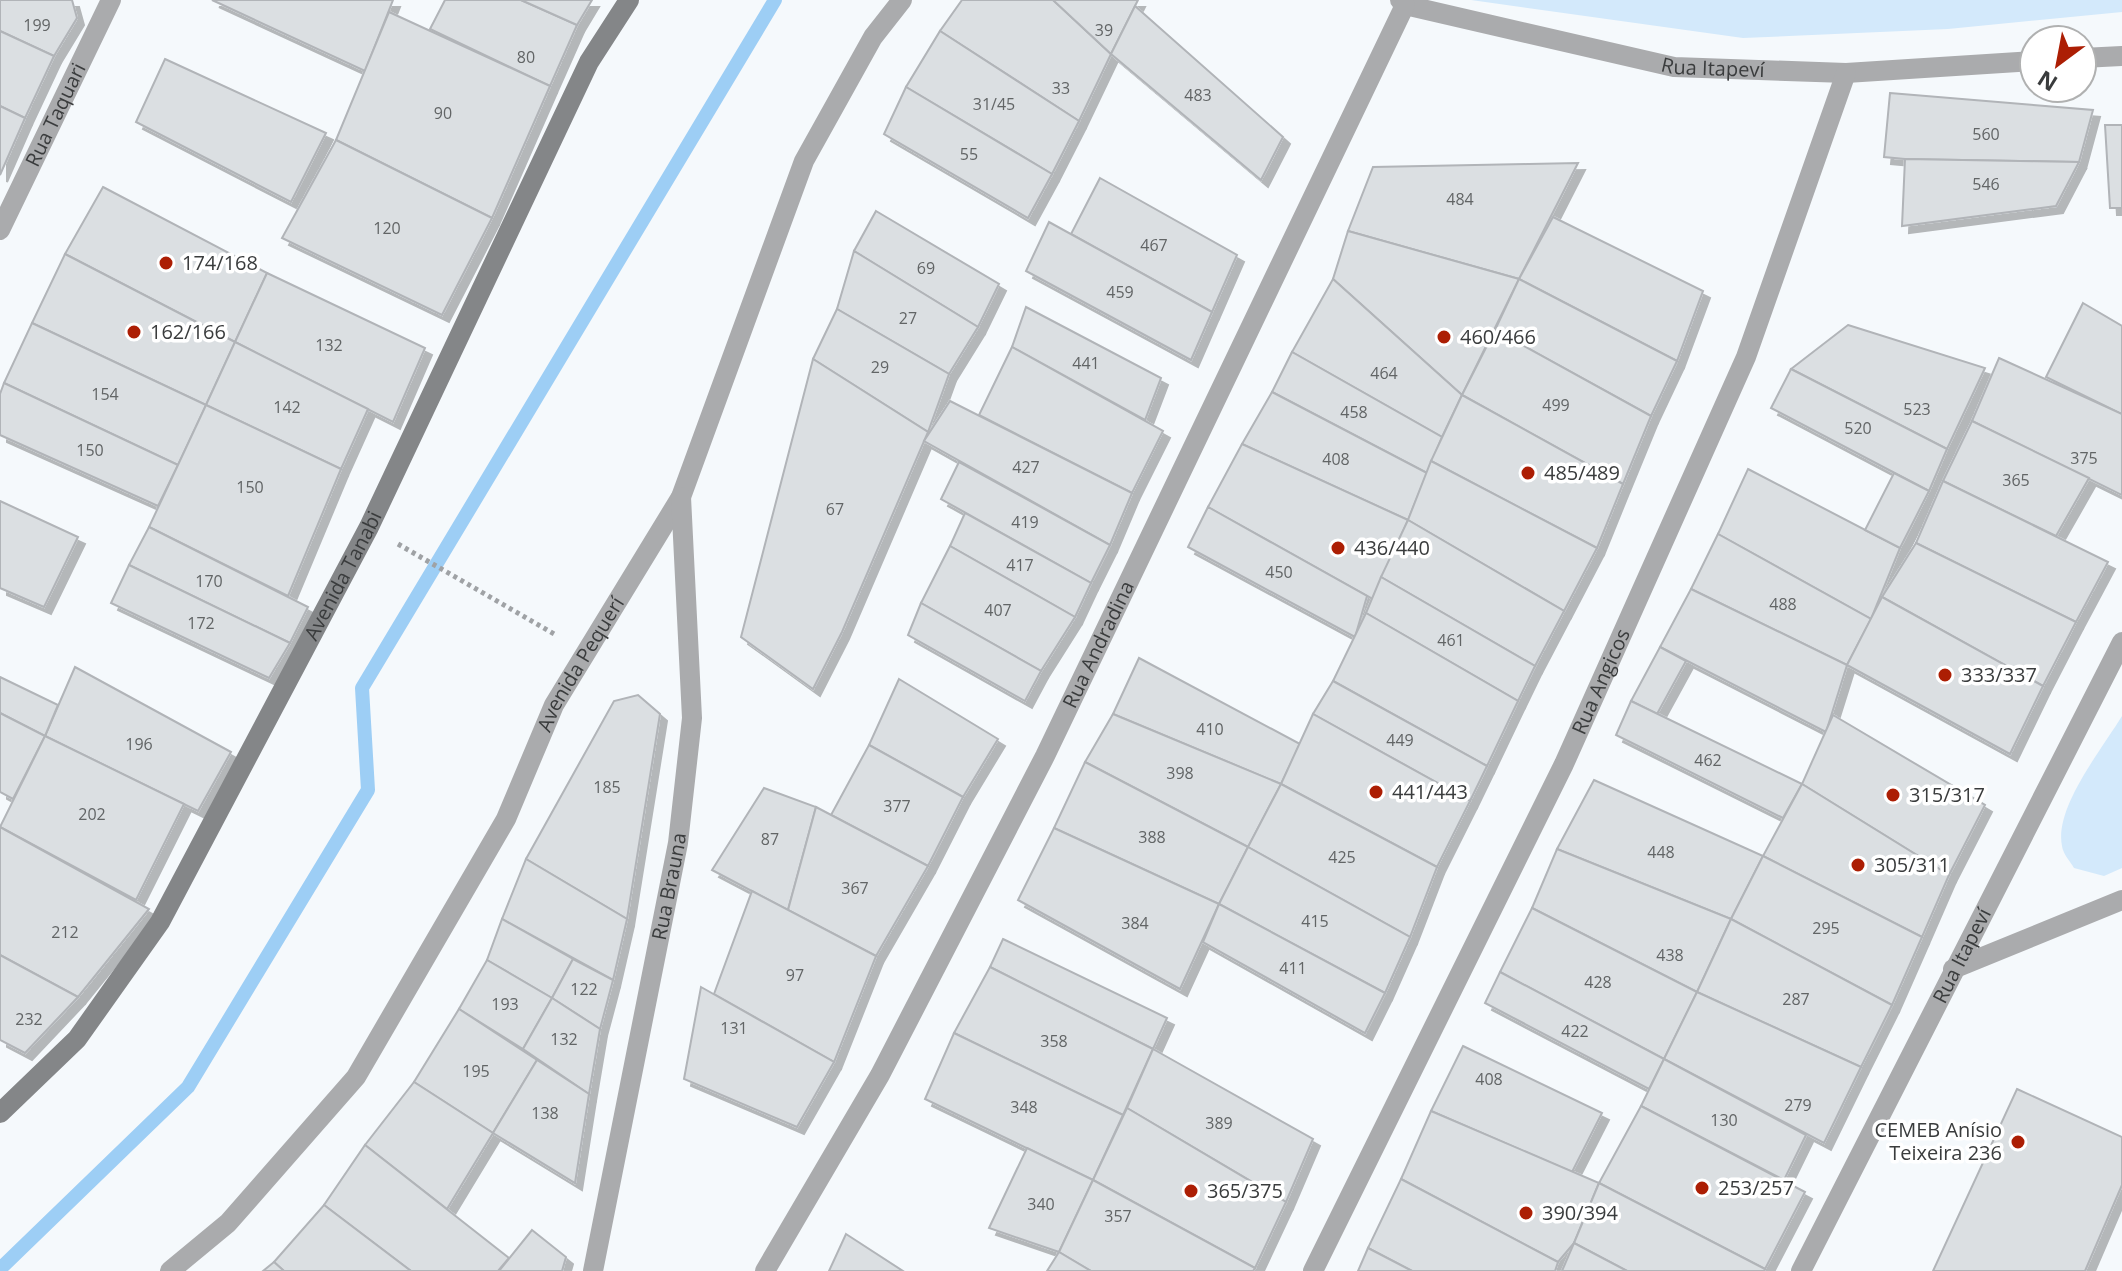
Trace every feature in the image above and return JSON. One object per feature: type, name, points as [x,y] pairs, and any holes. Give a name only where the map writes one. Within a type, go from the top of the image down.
[{"type":"street","name":"Avenida Tanabi","points":[[0,1113],[77,1039],[160,922],[369,527],[589,62],[629,0]]},
{"type":"street","name":"Avenida Pequerí","points":[[170,1271],[228,1223],[356,1077],[506,819],[554,705],[681,497],[804,161],[873,37],[902,0]]},
{"type":"street","name":"Rua Itapeví","points":[[1403,2],[1674,67],[1846,73],[2018,62]]},
{"type":"street","name":"Rua Andradina","points":[[765,1271],[880,1075],[1045,756],[1403,2]]},
{"type":"street","name":"Rua Taquari","points":[[0,230],[104,5]]},
{"type":"street","points":[[2098,57],[2122,56]]},
{"type":"street","name":"Rua Angicos","points":[[1313,1271],[1564,764],[1746,357],[1846,73]]},
{"type":"street","name":"Rua Brauna","points":[[593,1271],[678,843],[692,718],[681,497]]},
{"type":"street","name":"Rua Itapeví","points":[[1801,1271],[2122,642]]},
{"type":"street","points":[[1953,969],[2122,900]]},
{"type":"path","points":[[369,527],[557,636]]},
{"type":"shaded area","points":[[1471,0],[2122,0],[2122,12],[1948,29],[1743,38]]},
{"type":"shaded area","points":[[2122,716],[2122,868],[2104,876],[2074,868],[2065,855],[2061,831],[2072,797]]},
{"type":"building","points":[[0,0],[72,0],[77,18],[54,56],[0,31]]},
{"type":"building","points":[[212,0],[393,0],[365,71]]},
{"type":"building","points":[[445,0],[521,0],[577,25],[550,86],[430,29]]},
{"type":"building","points":[[521,0],[592,0],[577,25]]},
{"type":"building","points":[[962,0],[1053,0],[1111,54],[1079,121],[940,31]]},
{"type":"building","points":[[1053,0],[1138,0],[1111,54]]},
{"type":"building","points":[[1135,6],[1283,137],[1261,180],[1111,54]]},
{"type":"building","points":[[389,12],[550,86],[492,218],[336,140]]},
{"type":"building","points":[[0,31],[54,56],[25,118],[0,106]]},
{"type":"building","points":[[940,31],[1079,121],[1052,174],[906,87]]},
{"type":"building","points":[[165,59],[326,133],[291,202],[136,122]]},
{"type":"building","points":[[906,87],[1052,174],[1028,218],[884,134]]},
{"type":"building","points":[[1890,93],[2093,110],[2079,162],[1884,157]]},
{"type":"building","points":[[0,106],[25,118],[0,175]]},
{"type":"building","points":[[2105,125],[2122,125],[2122,208],[2110,208]]},
{"type":"building","points":[[336,140],[492,218],[442,315],[282,238]]},
{"type":"building","points":[[1905,159],[2079,162],[2056,206],[1902,226]]},
{"type":"building","points":[[1578,163],[1519,279],[1348,231],[1373,167]]},
{"type":"building","points":[[1100,178],[1237,255],[1212,312],[1071,234]]},
{"type":"building","name":"174/168","points":[[103,187],[267,273],[235,342],[65,254]]},
{"type":"building","points":[[876,211],[999,284],[978,327],[854,251]]},
{"type":"building","points":[[1553,217],[1703,291],[1677,361],[1519,279]]},
{"type":"building","points":[[1049,222],[1212,312],[1191,360],[1026,271]]},
{"type":"building","name":"460/466","points":[[1348,231],[1519,279],[1462,395],[1333,279]]},
{"type":"building","points":[[854,251],[978,327],[949,374],[837,309]]},
{"type":"building","name":"162/166","points":[[65,254],[235,342],[206,405],[32,323]]},
{"type":"building","points":[[267,273],[425,348],[393,422],[235,342]]},
{"type":"building","points":[[1333,279],[1462,395],[1442,437],[1292,352]]},
{"type":"building","points":[[1519,279],[1677,361],[1651,416],[1495,330]]},
{"type":"building","points":[[2083,303],[2122,326],[2122,414],[2046,377]]},
{"type":"building","points":[[1026,307],[1161,378],[1145,420],[1012,347]]},
{"type":"building","points":[[837,309],[949,374],[928,432],[813,359]]},
{"type":"building","points":[[32,323],[206,405],[178,465],[4,383]]},
{"type":"building","points":[[1848,325],[1985,368],[1947,449],[1791,369]]},
{"type":"building","points":[[1495,330],[1651,416],[1623,484],[1462,395]]},
{"type":"building","points":[[235,342],[368,409],[341,469],[206,405]]},
{"type":"building","points":[[1012,347],[1163,431],[1132,493],[979,415]]},
{"type":"building","points":[[1292,352],[1442,437],[1427,473],[1272,392]]},
{"type":"building","points":[[1999,358],[2122,414],[2122,495],[1972,421]]},
{"type":"building","points":[[813,359],[928,432],[842,632],[813,689],[741,637]]},
{"type":"building","points":[[1791,369],[1947,449],[1929,491],[1771,408]]},
{"type":"building","points":[[4,383],[178,465],[158,506],[0,435],[0,394]]},
{"type":"building","points":[[1272,392],[1427,473],[1408,520],[1242,444]]},
{"type":"building","name":"485/489","points":[[1462,395],[1623,484],[1597,548],[1431,461]]},
{"type":"building","points":[[950,401],[1132,493],[1110,545],[924,441]]},
{"type":"building","points":[[206,405],[341,469],[288,596],[149,527]]},
{"type":"building","points":[[1972,421],[2089,478],[2056,536],[1943,481]]},
{"type":"building","name":"436/440","points":[[1242,444],[1408,520],[1373,599],[1208,507]]},
{"type":"building","points":[[1431,461],[1597,548],[1564,611],[1408,520]]},
{"type":"building","points":[[959,462],[1110,545],[1091,583],[941,499]]},
{"type":"building","points":[[1748,469],[1900,548],[1871,619],[1718,534]]},
{"type":"building","points":[[1894,473],[1929,491],[1900,548],[1865,530]]},
{"type":"building","points":[[1943,481],[2108,562],[2076,622],[1916,543]]},
{"type":"building","points":[[0,501],[78,537],[44,607],[0,588]]},
{"type":"building","points":[[1208,507],[1367,596],[1355,637],[1188,547]]},
{"type":"building","points":[[965,513],[1091,583],[1075,617],[950,546]]},
{"type":"building","points":[[1408,520],[1564,611],[1535,666],[1381,577]]},
{"type":"building","points":[[149,527],[308,607],[290,643],[129,565]]},
{"type":"building","points":[[1718,534],[1871,619],[1847,665],[1691,589]]},
{"type":"building","points":[[1916,543],[2076,622],[2043,686],[1882,597]]},
{"type":"building","points":[[950,546],[1075,617],[1041,671],[921,603]]},
{"type":"building","points":[[129,565],[290,643],[269,678],[111,603]]},
{"type":"building","points":[[1381,577],[1535,666],[1518,701],[1366,613]]},
{"type":"building","points":[[1691,589],[1847,665],[1826,732],[1660,647]]},
{"type":"building","name":"333/337","points":[[1882,597],[2043,686],[2010,754],[1847,665]]},
{"type":"building","points":[[921,603],[1041,671],[1025,701],[908,635]]},
{"type":"building","points":[[1366,613],[1518,701],[1487,766],[1333,681]]},
{"type":"building","points":[[1660,647],[1686,661],[1657,714],[1631,701]]},
{"type":"building","points":[[1139,658],[1300,744],[1281,784],[1113,714]]},
{"type":"building","points":[[75,667],[231,752],[198,811],[45,736]]},
{"type":"building","points":[[0,677],[58,705],[45,736],[0,713]]},
{"type":"building","points":[[899,679],[998,739],[963,797],[869,745]]},
{"type":"building","points":[[1333,681],[1487,766],[1470,801],[1313,714]]},
{"type":"building","points":[[638,695],[660,714],[627,919],[526,859],[614,701]]},
{"type":"building","points":[[1631,701],[1802,784],[1783,818],[1616,735]]},
{"type":"building","points":[[0,713],[45,736],[13,799],[0,792]]},
{"type":"building","points":[[1113,714],[1281,784],[1248,847],[1085,762]]},
{"type":"building","name":"441/443","points":[[1313,714],[1470,801],[1437,867],[1281,784]]},
{"type":"building","name":"315/317","points":[[1833,715],[1985,805],[1949,875],[1802,784]]},
{"type":"building","points":[[45,736],[184,804],[136,900],[0,827]]},
{"type":"building","points":[[869,745],[963,797],[928,866],[831,815]]},
{"type":"building","points":[[1085,762],[1248,847],[1219,904],[1054,828]]},
{"type":"building","points":[[1594,780],[1763,856],[1731,919],[1557,849]]},
{"type":"building","points":[[1281,784],[1437,867],[1410,937],[1248,847]]},
{"type":"building","name":"305/311","points":[[1802,784],[1949,875],[1922,937],[1763,856]]},
{"type":"building","points":[[764,788],[816,807],[788,910],[712,870]]},
{"type":"building","points":[[816,807],[928,866],[876,956],[788,910]]},
{"type":"building","points":[[0,827],[149,909],[78,997],[0,955]]},
{"type":"building","points":[[1054,828],[1219,904],[1180,989],[1018,900]]},
{"type":"building","points":[[1248,847],[1410,937],[1385,993],[1219,904]]},
{"type":"building","points":[[1557,849],[1731,919],[1697,992],[1532,908]]},
{"type":"building","points":[[1763,856],[1922,937],[1892,1005],[1731,919]]},
{"type":"building","points":[[526,859],[627,919],[613,980],[502,919]]},
{"type":"building","points":[[752,891],[876,956],[834,1062],[714,994]]},
{"type":"building","points":[[1219,904],[1385,993],[1365,1033],[1203,942]]},
{"type":"building","points":[[1532,908],[1697,992],[1664,1059],[1500,972]]},
{"type":"building","points":[[502,919],[573,959],[552,998],[487,960]]},
{"type":"building","points":[[1731,919],[1892,1005],[1861,1067],[1697,992]]},
{"type":"building","points":[[1003,939],[1167,1018],[1153,1049],[990,967]]},
{"type":"building","points":[[0,955],[78,997],[25,1053],[0,1040]]},
{"type":"building","points":[[573,959],[613,980],[600,1029],[552,998]]},
{"type":"building","points":[[487,960],[552,998],[523,1049],[459,1009]]},
{"type":"building","points":[[990,967],[1153,1049],[1123,1115],[954,1033]]},
{"type":"building","points":[[1500,972],[1664,1059],[1649,1089],[1485,1003]]},
{"type":"building","points":[[701,987],[834,1062],[797,1127],[684,1079]]},
{"type":"building","points":[[1697,992],[1861,1067],[1824,1143],[1664,1059]]},
{"type":"building","points":[[552,998],[600,1029],[589,1094],[523,1049]]},
{"type":"building","points":[[459,1009],[537,1060],[493,1133],[414,1082]]},
{"type":"building","points":[[954,1033],[1123,1115],[1093,1180],[925,1099]]},
{"type":"building","points":[[1463,1046],[1602,1113],[1572,1172],[1431,1111]]},
{"type":"building","points":[[1153,1049],[1313,1139],[1286,1202],[1127,1108]]},
{"type":"building","points":[[1664,1059],[1806,1135],[1784,1180],[1641,1106]]},
{"type":"building","points":[[537,1060],[589,1094],[575,1183],[493,1133]]},
{"type":"building","points":[[414,1082],[493,1133],[447,1209],[365,1145]]},
{"type":"building","points":[[2017,1089],[2122,1137],[2122,1185],[2085,1271],[1933,1271]]},
{"type":"building","name":"253/257","points":[[1641,1106],[1805,1192],[1765,1269],[1599,1183]]},
{"type":"building","name":"365/375","points":[[1127,1108],[1286,1202],[1255,1268],[1093,1180]]},
{"type":"building","name":"390/394","points":[[1431,1111],[1599,1183],[1574,1243],[1558,1262],[1401,1179]]},
{"type":"building","points":[[365,1145],[509,1258],[498,1271],[411,1271],[324,1205]]},
{"type":"building","points":[[1027,1148],[1093,1180],[1059,1252],[989,1228]]},
{"type":"building","points":[[1401,1179],[1558,1262],[1555,1271],[1412,1271],[1368,1248]]},
{"type":"building","points":[[1093,1180],[1255,1268],[1253,1271],[1091,1271],[1059,1252]]},
{"type":"building","points":[[1599,1183],[1764,1271],[1627,1271],[1574,1243]]},
{"type":"building","points":[[324,1205],[411,1271],[284,1271],[274,1262]]},
{"type":"building","points":[[532,1230],[566,1257],[562,1271],[499,1271]]},
{"type":"building","points":[[846,1234],[903,1271],[829,1271]]},
{"type":"building","points":[[1574,1243],[1627,1271],[1562,1271]]},
{"type":"building","points":[[1368,1248],[1412,1271],[1358,1271]]},
{"type":"building","points":[[1059,1252],[1091,1271],[1047,1271]]},
{"type":"building","points":[[274,1262],[284,1271],[263,1271]]},
{"type":"waterway","points":[[0,1269],[188,1087],[368,790],[362,688],[775,0]]},
{"type":"place","name":"174/168","points":[[166,263]]},
{"type":"place","name":"162/166","points":[[134,332]]},
{"type":"place","name":"460/466","points":[[1444,337]]},
{"type":"place","name":"485/489","points":[[1528,473]]},
{"type":"place","name":"436/440","points":[[1338,548]]},
{"type":"place","name":"333/337","points":[[1945,675]]},
{"type":"place","name":"441/443","points":[[1376,792]]},
{"type":"place","name":"315/317","points":[[1893,795]]},
{"type":"place","name":"305/311","points":[[1858,865]]},
{"type":"place","name":"CEMEB Anísio Teixeira 236","points":[[2018,1142]]},
{"type":"place","name":"253/257","points":[[1702,1188]]},
{"type":"place","name":"365/375","points":[[1191,1191]]},
{"type":"place","name":"390/394","points":[[1526,1213]]}]
